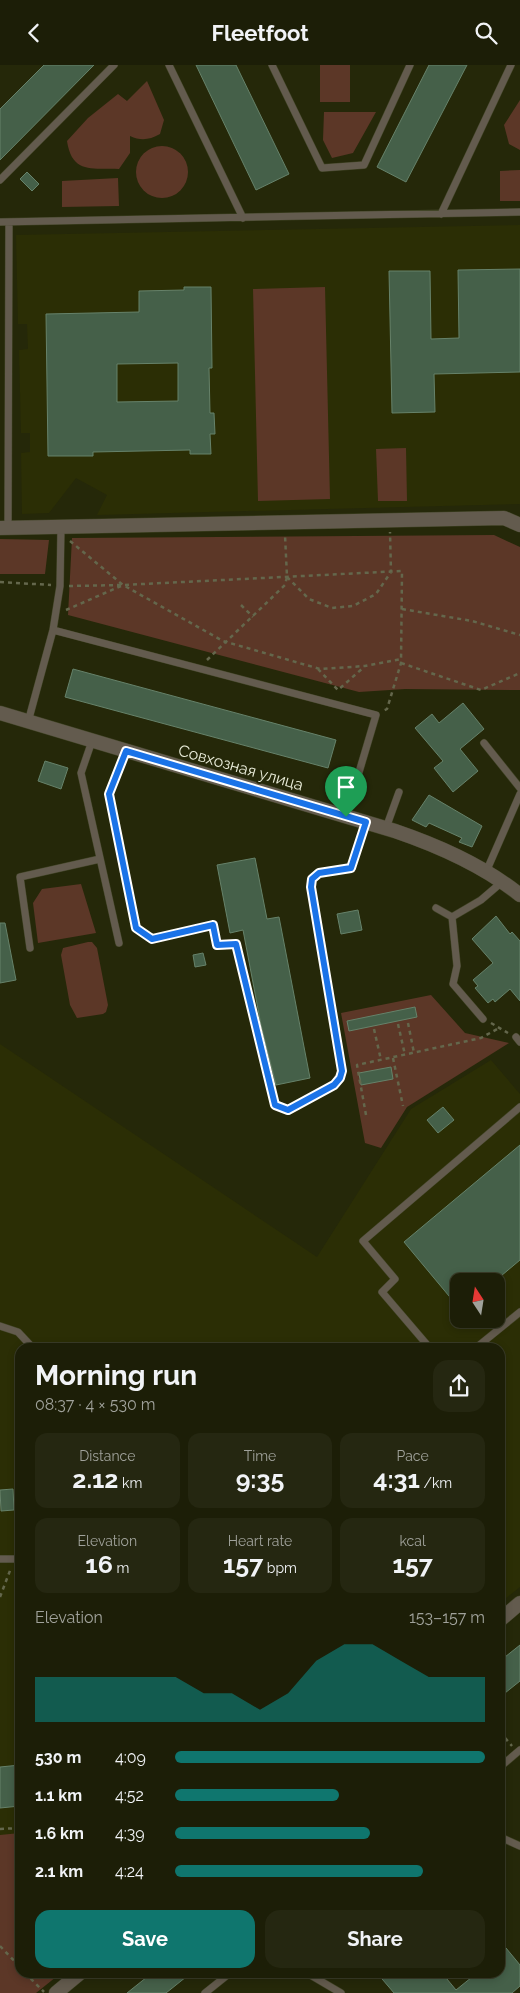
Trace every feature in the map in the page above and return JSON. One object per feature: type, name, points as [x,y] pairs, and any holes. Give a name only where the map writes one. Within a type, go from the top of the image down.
[{"type":"street","points":[[4,528],[504,518],[520,525]]},
{"type":"street","name":"Совхозная улица","points":[[0,713],[386,828],[422,841],[486,872],[520,895]]},
{"type":"street","points":[[505,1616],[520,1603]]},
{"type":"street","points":[[56,1993],[74,1978]]},
{"type":"lane","points":[[0,180],[114,65]]},
{"type":"lane","points":[[168,65],[243,217]]},
{"type":"lane","points":[[272,65],[322,168],[364,165],[410,65]]},
{"type":"lane","points":[[441,213],[511,65]]},
{"type":"lane","points":[[0,222],[520,212]]},
{"type":"lane","points":[[4,528],[10,222]]},
{"type":"lane","points":[[28,722],[56,615],[60,586],[61,527]]},
{"type":"lane","points":[[53,630],[376,715],[346,817]]},
{"type":"lane","points":[[92,741],[81,773],[119,943]]},
{"type":"lane","points":[[484,743],[520,787]]},
{"type":"lane","points":[[126,751],[109,794],[136,928],[152,939],[213,925],[217,945],[236,944],[275,1105],[288,1110],[334,1085],[340,1078],[342,1071],[311,887],[312,879],[319,873],[351,868],[366,822]]},
{"type":"lane","points":[[386,828],[399,792]]},
{"type":"lane","points":[[486,872],[520,794]]},
{"type":"lane","points":[[30,948],[20,877],[100,859]]},
{"type":"lane","points":[[452,917],[481,900],[502,882]]},
{"type":"lane","points":[[436,908],[452,917]]},
{"type":"lane","points":[[452,917],[457,965],[453,984],[483,1019]]},
{"type":"lane","points":[[426,1343],[382,1292],[395,1279],[363,1241],[520,1107]]},
{"type":"lane","points":[[482,1343],[520,1312]]},
{"type":"lane","points":[[0,1326],[18,1332],[28,1343]]},
{"type":"lane","points":[[0,1559],[15,1559]]},
{"type":"lane","points":[[505,1763],[519,1751]]},
{"type":"lane","points":[[505,1839],[520,1846]]},
{"type":"lane","points":[[205,1993],[214,1990],[225,1978]]},
{"type":"lane","points":[[316,1978],[341,1993]]},
{"type":"path","points":[[287,577],[309,599],[332,607],[353,606],[376,594],[391,572],[390,521]]},
{"type":"path","points":[[198,668],[227,643],[285,585],[287,577],[284,523]]},
{"type":"path","points":[[61,527],[70,542],[123,585],[227,643],[316,667],[366,666],[401,661],[481,689],[520,673]]},
{"type":"path","points":[[0,582],[60,586],[123,585],[402,571],[401,661],[387,709],[376,715]]},
{"type":"path","points":[[56,615],[123,585]]},
{"type":"path","points":[[241,605],[254,617]]},
{"type":"path","points":[[402,609],[472,621],[520,635]]},
{"type":"path","points":[[316,667],[338,690],[366,666]]},
{"type":"path","points":[[483,1019],[518,1040]]},
{"type":"path","points":[[408,1023],[414,1053]]},
{"type":"path","points":[[398,1024],[405,1055]]},
{"type":"path","points":[[366,1115],[357,1065],[481,1038],[499,1028]]},
{"type":"path","points":[[374,1029],[381,1060]]},
{"type":"path","points":[[393,1057],[403,1106]]},
{"type":"path","points":[[0,1597],[15,1563]]},
{"type":"path","points":[[505,1737],[519,1751]]},
{"type":"path","points":[[0,1829],[15,1828]]},
{"type":"path","points":[[0,1946],[15,1962]]},
{"type":"path","points":[[30,1978],[45,1993]]},
{"type":"shaded area","points":[[320,65],[350,65],[350,102],[320,102]]},
{"type":"shaded area","points":[[147,81],[164,120],[160,134],[145,139],[130,136],[130,153],[119,169],[85,167],[73,159],[67,141],[88,118],[118,94],[127,101]]},
{"type":"shaded area","points":[[520,100],[520,150],[509,144],[504,125]]},
{"type":"shaded area","points":[[324,112],[376,112],[353,153],[332,158],[323,140]]},
{"type":"shaded area","points":[[162,146],[172,148],[180,154],[186,162],[188,172],[186,182],[180,190],[172,196],[162,198],[152,196],[144,190],[138,182],[136,172],[138,162],[144,154],[152,148]]},
{"type":"shaded area","points":[[520,170],[520,201],[500,201],[500,171]]},
{"type":"shaded area","points":[[118,178],[119,206],[62,207],[62,181]]},
{"type":"shaded area","points":[[520,225],[520,504],[97,515],[107,495],[76,478],[49,513],[22,514],[21,453],[30,452],[30,433],[21,433],[19,350],[28,349],[27,324],[18,324],[16,235]]},
{"type":"shaded area","points":[[325,287],[330,499],[258,501],[253,289]]},
{"type":"shaded area","points":[[406,448],[407,501],[378,501],[376,449]]},
{"type":"shaded area","points":[[494,535],[520,547],[520,690],[405,689],[359,692],[68,615],[72,538]]},
{"type":"shaded area","points":[[0,539],[49,540],[45,574],[0,574]]},
{"type":"shaded area","points":[[81,884],[96,933],[38,943],[33,903],[42,889]]},
{"type":"shaded area","points":[[92,942],[97,948],[108,1005],[106,1012],[103,1014],[77,1018],[70,1005],[61,955],[63,948]]},
{"type":"shaded area","points":[[431,995],[465,1033],[509,1043],[407,1107],[381,1148],[365,1143],[341,1013]]},
{"type":"shaded area","points":[[0,1044],[317,1257],[411,1109],[491,1060],[520,1094],[520,1587],[505,1599],[505,1343],[15,1343],[15,1978],[20,1978],[20,1993],[0,1993]]},
{"type":"shaded area","points":[[15,1834],[15,1978],[55,1978],[36,1993],[0,1993],[0,1835]]},
{"type":"building","points":[[44,65],[94,65],[0,160],[0,109]]},
{"type":"building","points":[[196,65],[236,65],[289,174],[256,190]]},
{"type":"building","points":[[429,65],[467,65],[406,182],[377,167]]},
{"type":"building","points":[[27,172],[39,184],[32,191],[20,179]]},
{"type":"building","points":[[520,269],[520,372],[434,374],[435,412],[392,413],[389,271],[430,271],[431,339],[459,338],[458,270]]},
{"type":"building","points":[[184,287],[211,287],[212,368],[209,368],[210,413],[214,413],[215,434],[210,434],[211,454],[190,454],[190,450],[93,452],[93,456],[48,456],[46,314],[139,312],[139,291],[184,290]],"holes":[[[178,363],[178,401],[117,402],[117,364]]]},
{"type":"building","points":[[73,669],[336,740],[328,768],[65,697]]},
{"type":"building","points":[[463,703],[484,729],[460,749],[478,771],[453,792],[434,768],[443,761],[415,728],[432,714],[439,723]]},
{"type":"building","points":[[45,761],[68,768],[61,789],[38,781]]},
{"type":"building","points":[[429,795],[482,826],[472,847],[459,842],[462,838],[429,823],[426,827],[412,820]]},
{"type":"building","points":[[255,858],[267,919],[279,917],[310,1078],[276,1085],[261,1025],[243,930],[230,933],[217,865]]},
{"type":"building","points":[[358,910],[362,930],[341,934],[337,914]]},
{"type":"building","points":[[496,916],[510,934],[512,932],[520,941],[520,1001],[510,989],[495,1002],[493,999],[488,1003],[475,988],[478,986],[473,980],[493,963],[472,939]]},
{"type":"building","points":[[0,923],[5,923],[16,980],[0,983]]},
{"type":"building","points":[[203,953],[206,965],[195,967],[193,955]]},
{"type":"building","points":[[415,1007],[417,1017],[349,1031],[347,1021]]},
{"type":"building","points":[[391,1067],[393,1079],[361,1085],[359,1073]]},
{"type":"building","points":[[443,1107],[454,1120],[438,1133],[427,1120]]},
{"type":"building","points":[[520,1145],[520,1260],[505,1273],[450,1273],[450,1297],[404,1242]]},
{"type":"building","points":[[13,1489],[14,1510],[1,1511],[0,1490]]},
{"type":"building","points":[[520,1645],[520,1681],[505,1693],[505,1657]]},
{"type":"building","points":[[15,1766],[15,1806],[0,1808],[0,1767]]},
{"type":"building","points":[[505,1949],[520,1965],[520,1986],[512,1993],[394,1993],[381,1978],[446,1978],[456,1990],[471,1978],[505,1978]]},
{"type":"building","points":[[146,1978],[185,1978],[166,1993],[127,1993]]},
{"type":"route","points":[[126,751],[346,817],[366,822],[351,868],[319,873],[312,879],[311,887],[342,1071],[340,1078],[334,1085],[288,1110],[275,1105],[236,944],[217,945],[213,925],[152,939],[136,928],[109,794],[126,751]]}]
